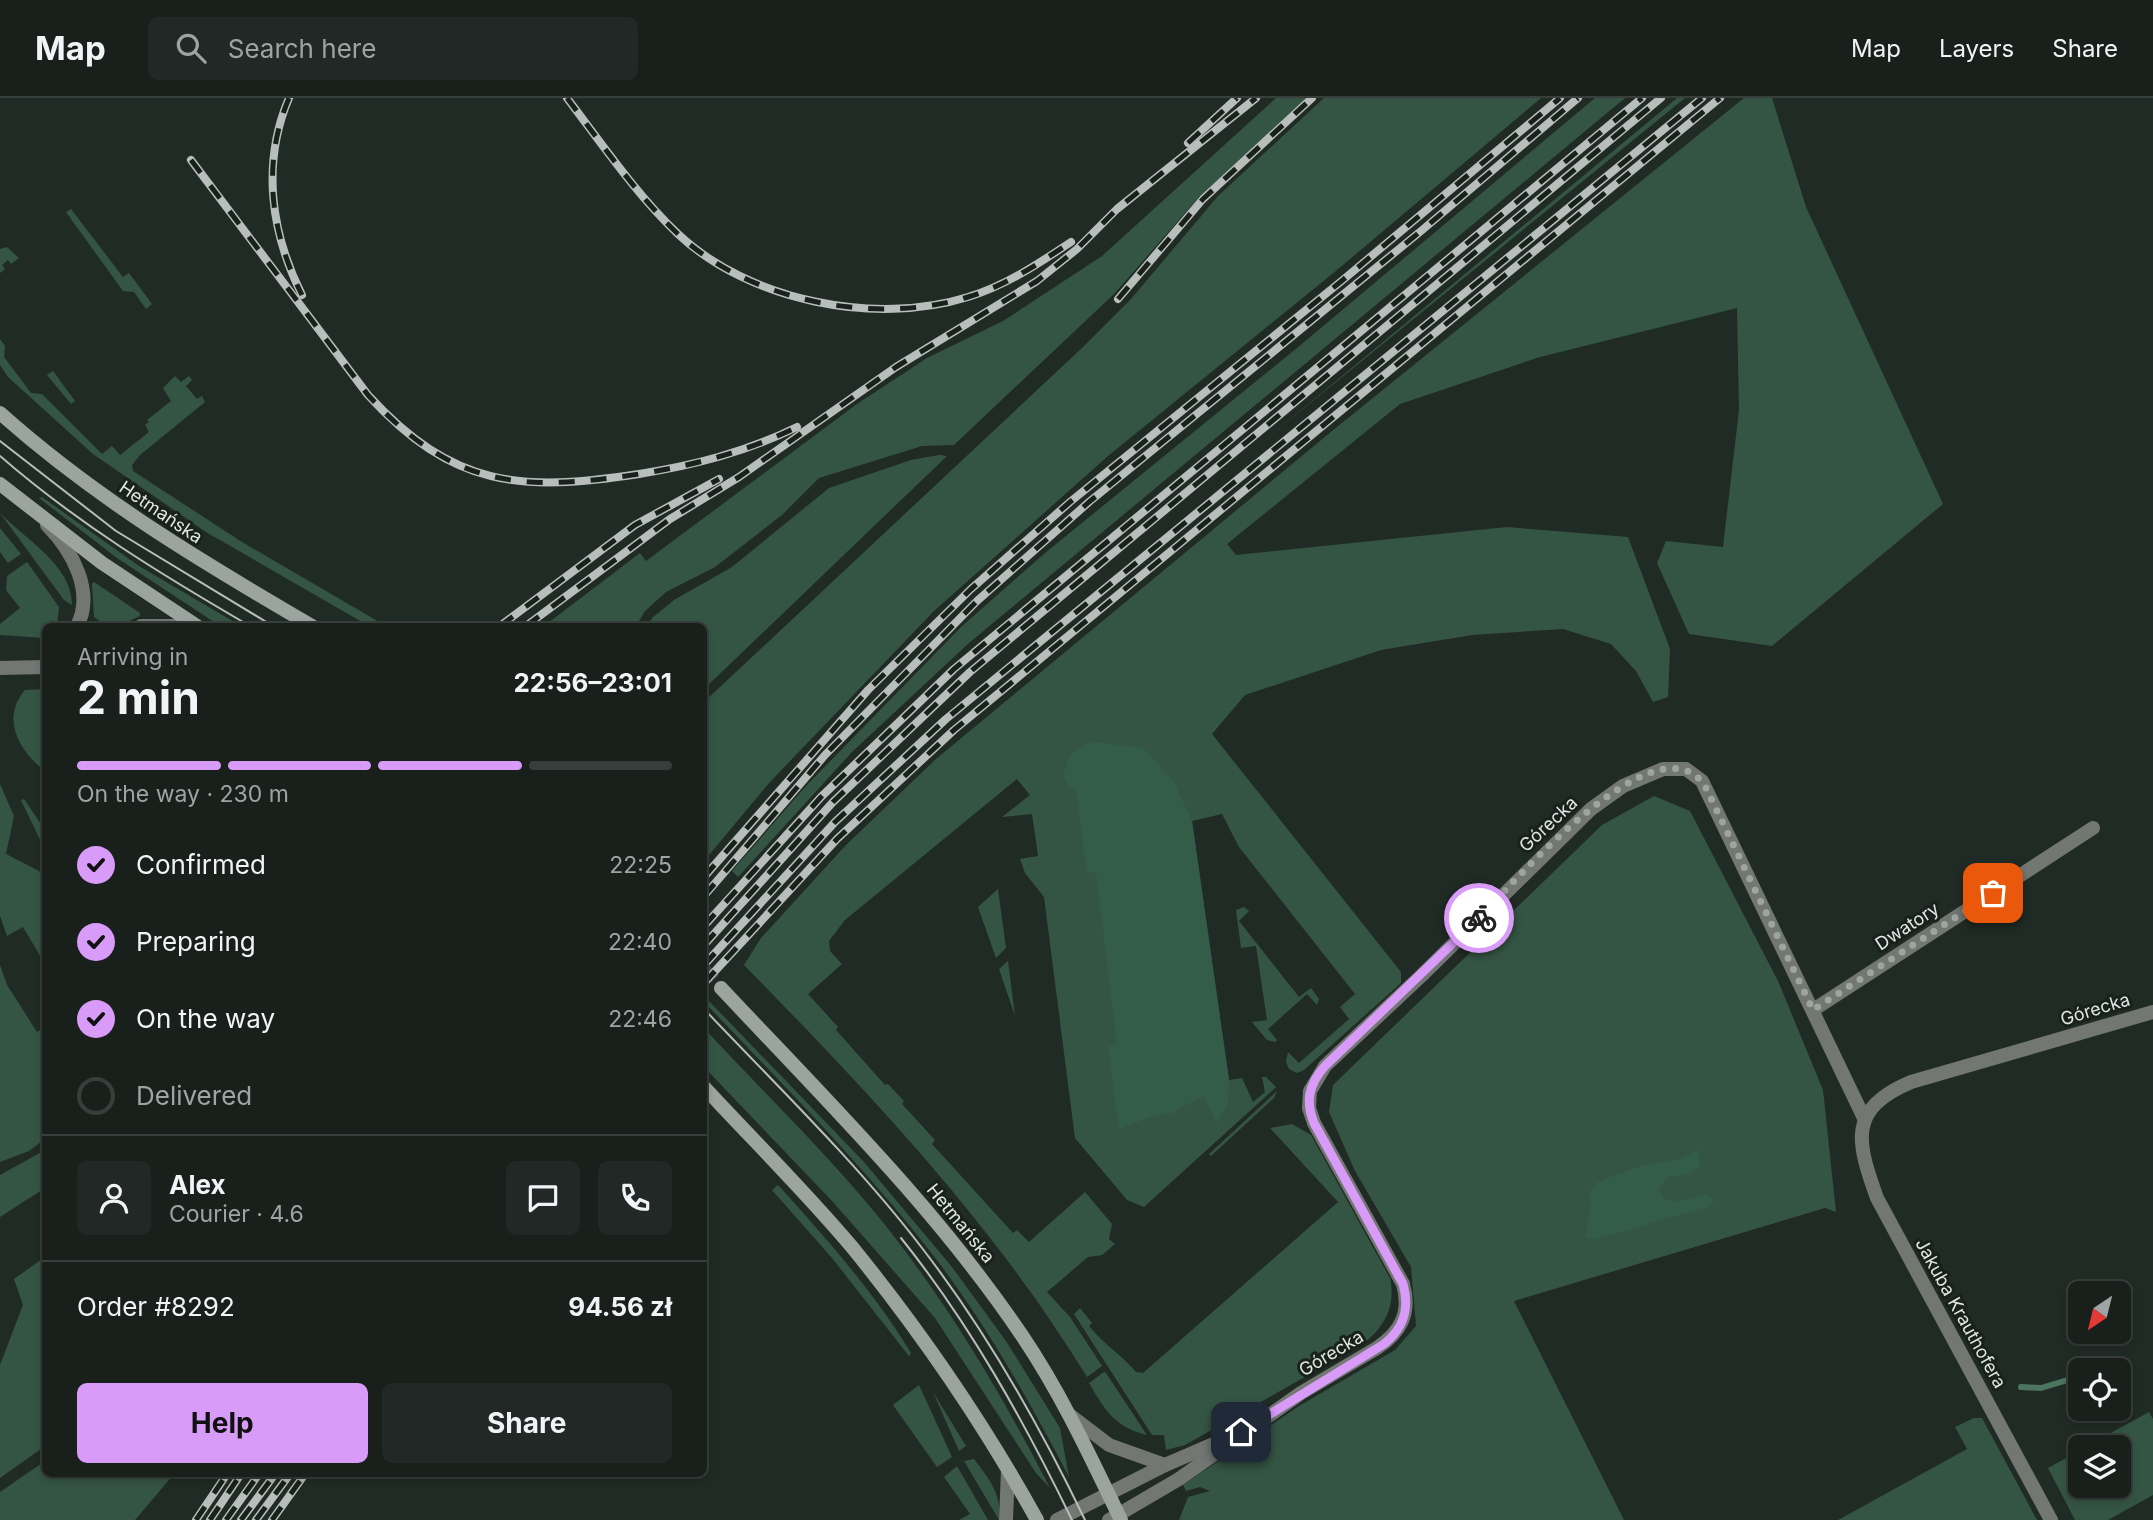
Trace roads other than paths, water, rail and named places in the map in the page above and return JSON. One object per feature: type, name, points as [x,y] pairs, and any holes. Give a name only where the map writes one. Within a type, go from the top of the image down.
[{"type":"main road","name":"Hetmańska","points":[[0,412],[50,456],[146,527],[307,623]]},
{"type":"main road","points":[[0,484],[102,563],[192,623]]},
{"type":"main road","name":"Hetmańska","points":[[721,988],[927,1210],[1024,1339],[1071,1416],[1109,1495],[1116,1518]]},
{"type":"main road","points":[[707,1090],[778,1165],[866,1265],[918,1333],[1007,1466],[1037,1520]]},
{"type":"street","points":[[34,512],[59,538],[79,574],[84,598],[78,623]]},
{"type":"street","points":[[0,668],[38,667]]},
{"type":"street","name":"Górecka","points":[[1057,1520],[1165,1465],[1241,1432],[1384,1344],[1397,1331],[1406,1310],[1406,1293],[1399,1275],[1311,1114],[1308,1100],[1315,1079],[1559,838],[1604,799],[1639,777],[1663,769],[1686,769],[1702,781],[1864,1118],[1887,1093],[1911,1082],[2153,1012]]},
{"type":"street","name":"Dwatory","points":[[1813,1010],[2093,828]]},
{"type":"street","name":"Jakuba Krauthofera","points":[[1864,1118],[1860,1143],[1877,1198],[2051,1520]]},
{"type":"street","points":[[1071,1416],[1109,1445],[1165,1465]]},
{"type":"street","name":"Górecka","points":[[1116,1518],[1210,1458],[1241,1432]]},
{"type":"street","points":[[1006,1520],[1010,1487],[1007,1466]]},
{"type":"waterway","points":[[2021,1387],[2041,1388],[2068,1380]]},
{"type":"tunnel","points":[[707,973],[721,988]]},
{"type":"tram line","points":[[0,441],[116,531],[268,623]]},
{"type":"tram line","points":[[0,456],[90,526],[245,623]]},
{"type":"tram line","points":[[707,1012],[870,1185],[946,1280],[1011,1380],[1085,1520]]},
{"type":"tram line","points":[[901,1238],[973,1339],[1035,1446],[1072,1520]]},
{"type":"railway","points":[[289,98],[275,148],[273,198],[283,247],[302,295]]},
{"type":"railway","points":[[567,98],[634,186],[678,234],[707,257],[740,276],[776,291],[815,302],[854,307],[893,309],[932,305],[968,297],[995,287],[1071,242]]},
{"type":"railway","points":[[1188,143],[1237,98]]},
{"type":"railway","points":[[530,623],[670,519],[739,477],[896,367],[1037,281],[1077,249],[1117,209],[1256,98]]},
{"type":"railway","points":[[1118,299],[1203,199],[1312,98]]},
{"type":"railway","points":[[707,874],[868,690],[971,589],[1070,502],[1344,279],[1560,98]]},
{"type":"railway","points":[[707,893],[825,755],[977,601],[1089,502],[1421,231],[1578,98]]},
{"type":"railway","points":[[707,923],[821,797],[954,669],[1642,98]]},
{"type":"railway","points":[[707,942],[833,802],[970,672],[1661,98]]},
{"type":"railway","points":[[707,962],[835,822],[946,719],[1702,98]]},
{"type":"railway","points":[[707,980],[837,839],[954,730],[1720,98]]},
{"type":"railway","points":[[191,160],[368,395],[399,426],[430,449],[460,466],[491,476],[524,481],[597,480],[700,462],[759,444],[797,427]]},
{"type":"railway","points":[[504,623],[635,525],[719,479]]},
{"type":"railway","points":[[196,1520],[225,1477]]},
{"type":"railway","points":[[210,1520],[239,1477]]},
{"type":"railway","points":[[226,1520],[257,1477]]},
{"type":"railway","points":[[241,1520],[273,1477]]},
{"type":"railway","points":[[256,1520],[288,1477]]},
{"type":"railway","points":[[272,1520],[303,1477]]}]
